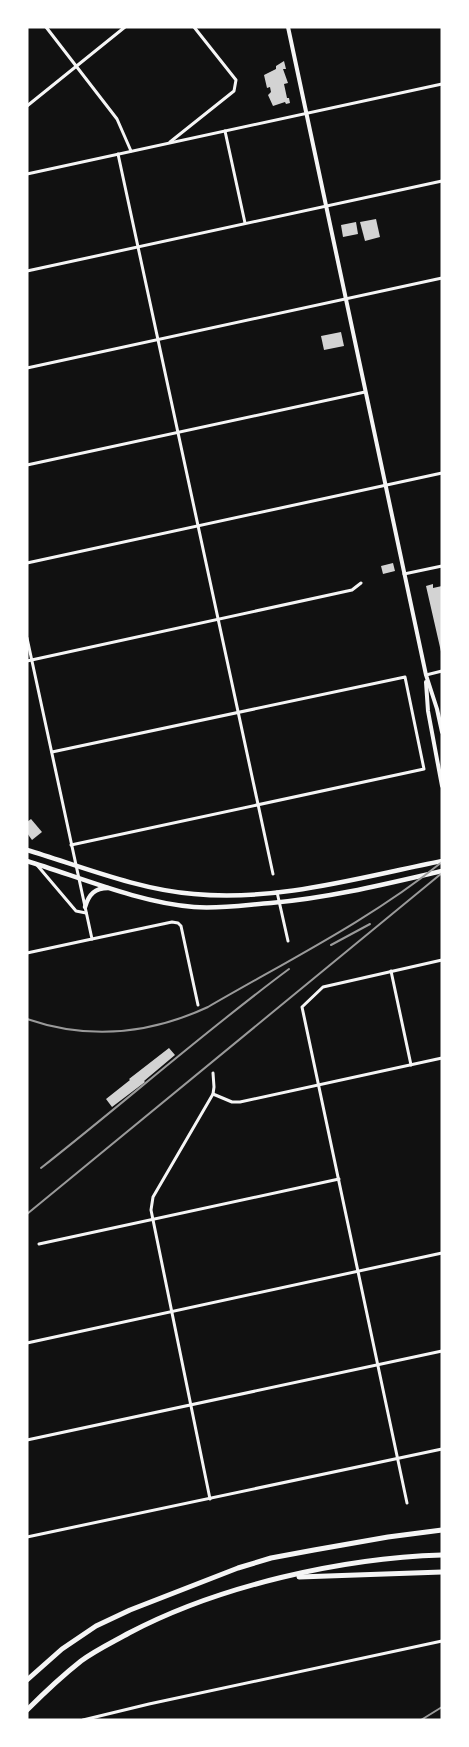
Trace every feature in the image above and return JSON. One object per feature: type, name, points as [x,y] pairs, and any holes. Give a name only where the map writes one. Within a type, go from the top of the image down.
[{"type":"highway","points":[[27,1680],[62,1649],[96,1626],[130,1610],[238,1568],[271,1558],[388,1537],[442,1530]]},
{"type":"highway","points":[[27,1710],[83,1660],[147,1624],[209,1599],[285,1578],[363,1563],[442,1555]]},
{"type":"highway","points":[[285,1578],[442,1572]]},
{"type":"main road","points":[[288,27],[426,675],[442,732]]},
{"type":"main road","points":[[426,675],[428,711],[442,786]]},
{"type":"main road","points":[[27,850],[144,885],[193,894],[229,896],[330,884],[442,861]]},
{"type":"main road","points":[[27,861],[153,900],[193,907],[231,908],[331,895],[442,871]]},
{"type":"main road","points":[[85,906],[87,899],[95,890],[118,890]]},
{"type":"street","points":[[46,27],[117,119],[130,151]]},
{"type":"street","points":[[27,106],[125,27]]},
{"type":"street","points":[[168,144],[234,91],[236,86],[236,80],[195,27]]},
{"type":"street","points":[[27,174],[442,84]]},
{"type":"street","points":[[225,131],[245,224]]},
{"type":"street","points":[[118,154],[273,874]]},
{"type":"street","points":[[27,271],[442,181]]},
{"type":"street","points":[[27,368],[442,278]]},
{"type":"street","points":[[27,465],[365,392]]},
{"type":"street","points":[[27,563],[442,473]]},
{"type":"street","points":[[404,574],[442,566]]},
{"type":"street","points":[[27,661],[352,590],[361,583]]},
{"type":"street","points":[[27,638],[92,939]]},
{"type":"street","points":[[426,675],[442,671]]},
{"type":"street","points":[[52,752],[405,677],[424,769],[71,845]]},
{"type":"street","points":[[35,863],[76,911],[86,913]]},
{"type":"street","points":[[277,892],[288,941]]},
{"type":"street","points":[[27,953],[172,922],[178,923],[181,926],[198,1005]]},
{"type":"street","points":[[407,1503],[302,1007],[323,987],[442,960]]},
{"type":"street","points":[[392,971],[411,1065]]},
{"type":"street","points":[[213,1094],[232,1102],[240,1102],[442,1058]]},
{"type":"street","points":[[210,1499],[151,1210],[153,1197],[213,1094],[213,1073]]},
{"type":"street","points":[[39,1244],[339,1179]]},
{"type":"street","points":[[27,1343],[442,1253]]},
{"type":"street","points":[[27,1440],[442,1351]]},
{"type":"street","points":[[27,1537],[442,1449]]},
{"type":"street","points":[[83,1720],[183,1696],[442,1641]]},
{"type":"building","points":[[284,61],[286,69],[283,69],[288,83],[284,84],[290,103],[285,102],[273,106],[268,95],[271,92],[270,87],[267,88],[264,75],[276,69],[276,66]]},
{"type":"building","points":[[376,219],[380,237],[365,241],[360,222]]},
{"type":"building","points":[[356,222],[358,234],[343,237],[341,225]]},
{"type":"building","points":[[341,332],[344,346],[324,350],[321,336]]},
{"type":"building","points":[[393,563],[395,571],[383,574],[381,566]]},
{"type":"building","points":[[433,584],[433,588],[442,586],[442,656],[426,586]]},
{"type":"building","points":[[31,819],[42,832],[32,840],[27,833],[27,822]]},
{"type":"building","points":[[169,1048],[175,1055],[112,1107],[106,1099]]},
{"type":"railway","points":[[27,1019],[50,1026],[96,1032],[141,1028],[186,1016],[208,1007],[357,921],[415,883],[442,862]]},
{"type":"railway","points":[[27,1214],[442,873]]},
{"type":"railway","points":[[331,945],[370,924]]},
{"type":"railway","points":[[41,1168],[226,1017],[289,969]]},
{"type":"railway","points":[[421,1720],[442,1707]]}]
